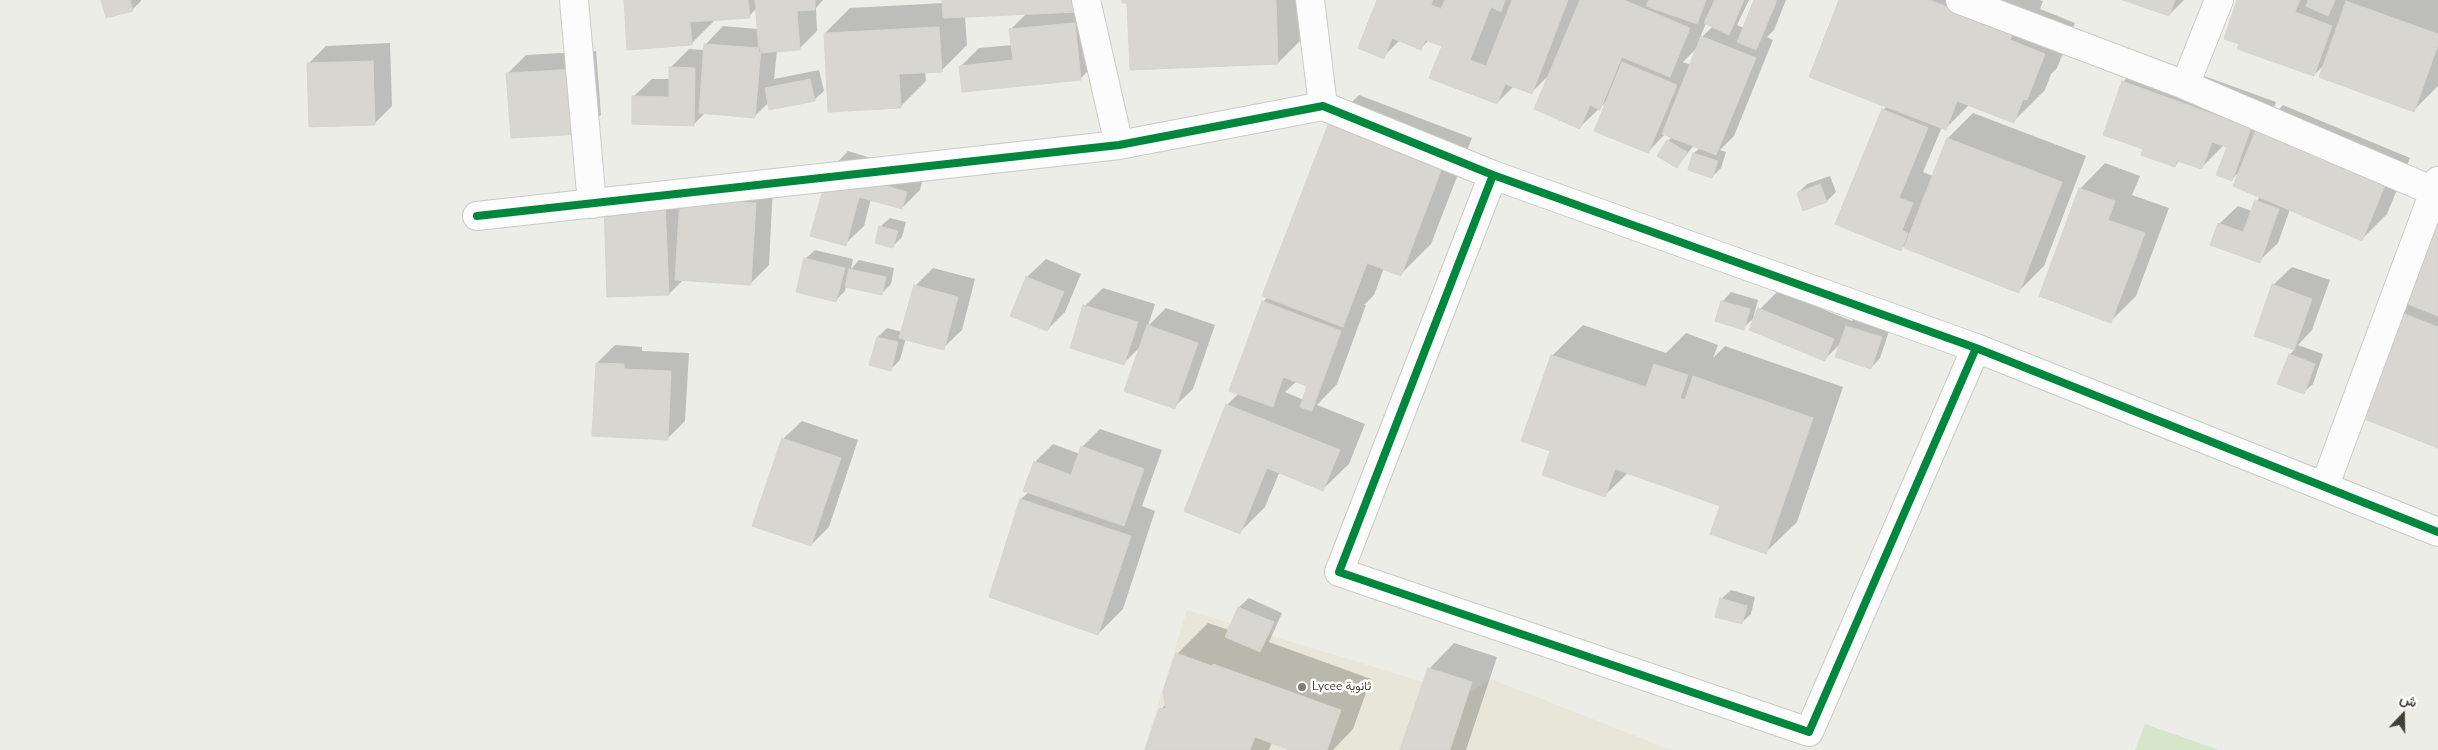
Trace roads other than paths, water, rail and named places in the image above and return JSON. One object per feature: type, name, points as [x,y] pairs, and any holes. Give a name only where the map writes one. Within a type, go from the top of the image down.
[{"type":"street","points":[[574,0],[592,204]]},
{"type":"street","points":[[1086,0],[1119,145]]},
{"type":"street","points":[[1310,0],[1322,106]]},
{"type":"street","points":[[1960,0],[2185,84],[2436,189],[2325,485]]},
{"type":"street","points":[[2185,84],[2219,0]]},
{"type":"street","points":[[477,216],[1119,145],[1322,106],[1493,175],[1976,348],[2325,485],[2438,532]]},
{"type":"street","points":[[1493,175],[1339,572],[1809,732],[1976,348]]},
{"type":"place","name":"Lycee ثانوية","points":[[1302,687]]}]
